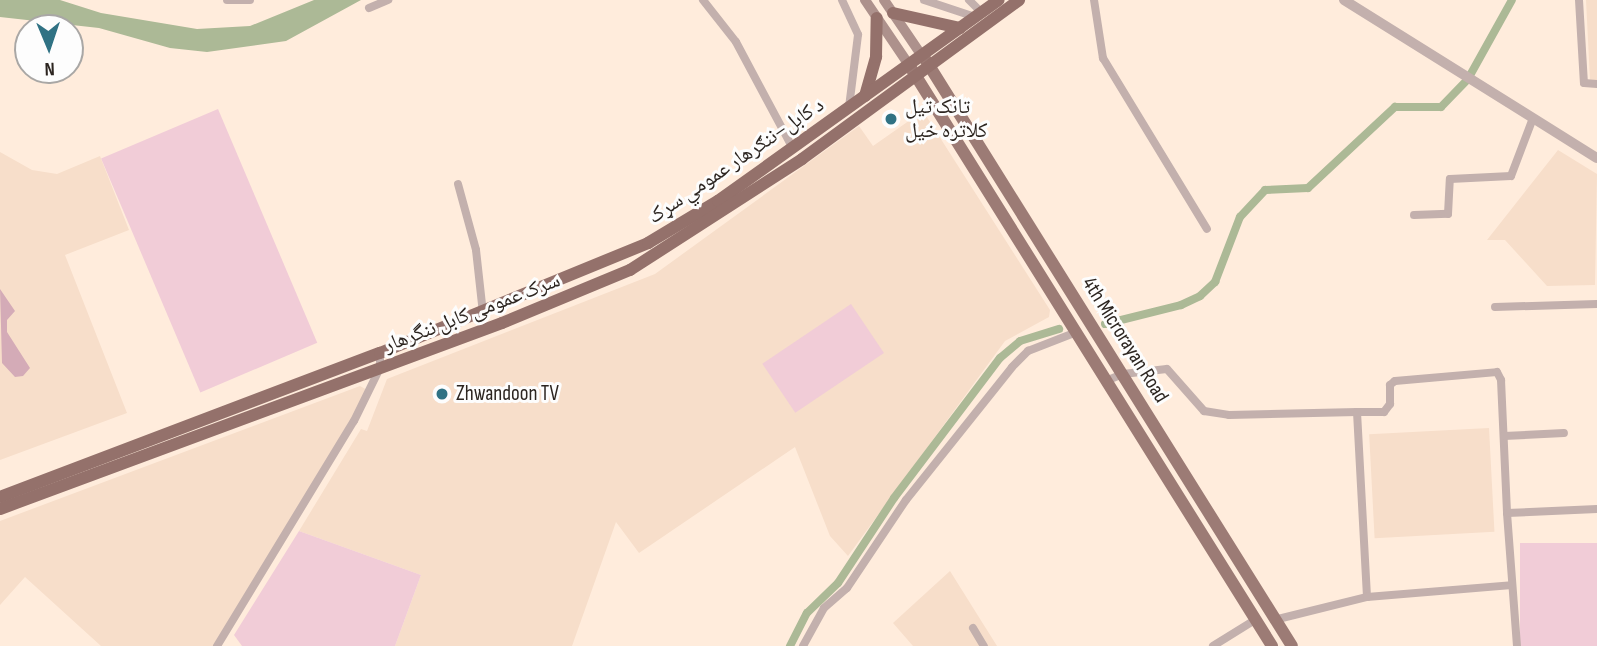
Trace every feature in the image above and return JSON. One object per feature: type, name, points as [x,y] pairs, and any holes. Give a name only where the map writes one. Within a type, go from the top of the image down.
[{"type":"highway","name":"د کابل–ننګرهار عمومي سړک","points":[[0,497],[380,354],[396,345],[483,313],[648,243],[718,201],[999,0]]},
{"type":"highway","points":[[932,66],[1018,0]]},
{"type":"highway","points":[[893,13],[960,28]]},
{"type":"highway","points":[[865,96],[876,57],[877,18]]},
{"type":"highway","name":"سرک عمومی کابل ننگرهار","points":[[0,509],[380,368],[630,271],[706,224],[932,66]]},
{"type":"main road","points":[[865,0],[909,65]]},
{"type":"main road","points":[[884,0],[922,56]]},
{"type":"main road","name":"4th Microrayan Road","points":[[922,56],[932,66],[1292,646]]},
{"type":"main road","name":"4th Microrayan Road","points":[[909,65],[1272,646]]},
{"type":"street","points":[[228,0],[250,0]]},
{"type":"street","points":[[369,8],[388,0]]},
{"type":"street","points":[[703,0],[736,42],[792,147]]},
{"type":"street","points":[[842,0],[858,35],[849,107]]},
{"type":"street","points":[[924,0],[978,15]]},
{"type":"street","points":[[969,0],[978,15]]},
{"type":"street","points":[[1094,0],[1103,58],[1207,229]]},
{"type":"street","points":[[1344,0],[1594,154]]},
{"type":"street","points":[[1579,0],[1584,83],[1597,84]]},
{"type":"street","points":[[1414,215],[1448,214],[1450,179],[1511,176],[1532,118]]},
{"type":"street","points":[[458,184],[476,250],[483,313]]},
{"type":"street","points":[[1495,307],[1597,304]]},
{"type":"street","points":[[803,646],[820,614],[847,588],[906,500],[1012,367],[1028,351],[1077,332]]},
{"type":"street","points":[[218,646],[354,421],[380,368],[380,354]]},
{"type":"street","points":[[1108,380],[1123,373],[1167,369],[1204,411],[1384,412],[1390,404],[1390,385],[1395,381],[1497,372],[1501,375],[1507,513],[1517,646]]},
{"type":"street","points":[[1357,412],[1367,597]]},
{"type":"street","points":[[1504,436],[1564,433]]},
{"type":"street","points":[[1507,513],[1597,509]]},
{"type":"street","points":[[1274,620],[1367,597],[1512,584]]},
{"type":"street","points":[[1213,646],[1255,620]]},
{"type":"street","points":[[973,628],[984,646]]},
{"type":"shaded area","points":[[0,0],[60,0],[101,13],[197,29],[250,26],[314,0],[361,0],[286,41],[207,52],[170,48],[84,26],[84,14],[14,14],[14,19],[0,17]]},
{"type":"shaded area","points":[[1586,0],[1597,0],[1597,80],[1590,80]]},
{"type":"shaded area","points":[[218,109],[317,343],[200,392],[101,159]]},
{"type":"shaded area","points":[[923,111],[1050,310],[1049,317],[1005,341],[848,556],[830,536],[795,447],[639,553],[616,522],[572,646],[395,646],[421,575],[299,531],[361,429],[367,431],[387,379],[655,274],[859,126],[873,146]]},
{"type":"shaded area","points":[[1558,150],[1597,174],[1595,285],[1547,286],[1505,240],[1487,240]]},
{"type":"shaded area","points":[[0,152],[32,170],[57,174],[100,156],[129,230],[65,255],[127,413],[0,460]]},
{"type":"shaded area","points":[[0,289],[15,311],[7,320],[7,332],[30,368],[23,376],[15,377],[2,363]]},
{"type":"shaded area","points":[[851,304],[884,353],[795,413],[762,364]]},
{"type":"shaded area","points":[[360,386],[369,391],[217,646],[101,646],[25,577],[0,605],[0,521]]},
{"type":"shaded area","points":[[1489,428],[1494,532],[1375,538],[1369,434]]},
{"type":"shaded area","points":[[299,531],[421,575],[395,646],[242,646],[234,635]]},
{"type":"shaded area","points":[[1520,543],[1597,543],[1597,646],[1520,646]]},
{"type":"shaded area","points":[[950,571],[997,646],[913,646],[893,623]]},
{"type":"waterway","points":[[1105,324],[1181,305],[1200,296],[1215,282],[1240,217],[1265,190],[1308,188],[1395,107],[1441,107],[1468,79],[1512,0]]},
{"type":"waterway","points":[[790,646],[807,613],[838,583],[894,498],[1000,358],[1020,341],[1059,329]]},
{"type":"place","name":"تانک تیل کلاتره خیل","points":[[891,119]]},
{"type":"place","name":"Zhwandoon TV","points":[[442,394]]}]
